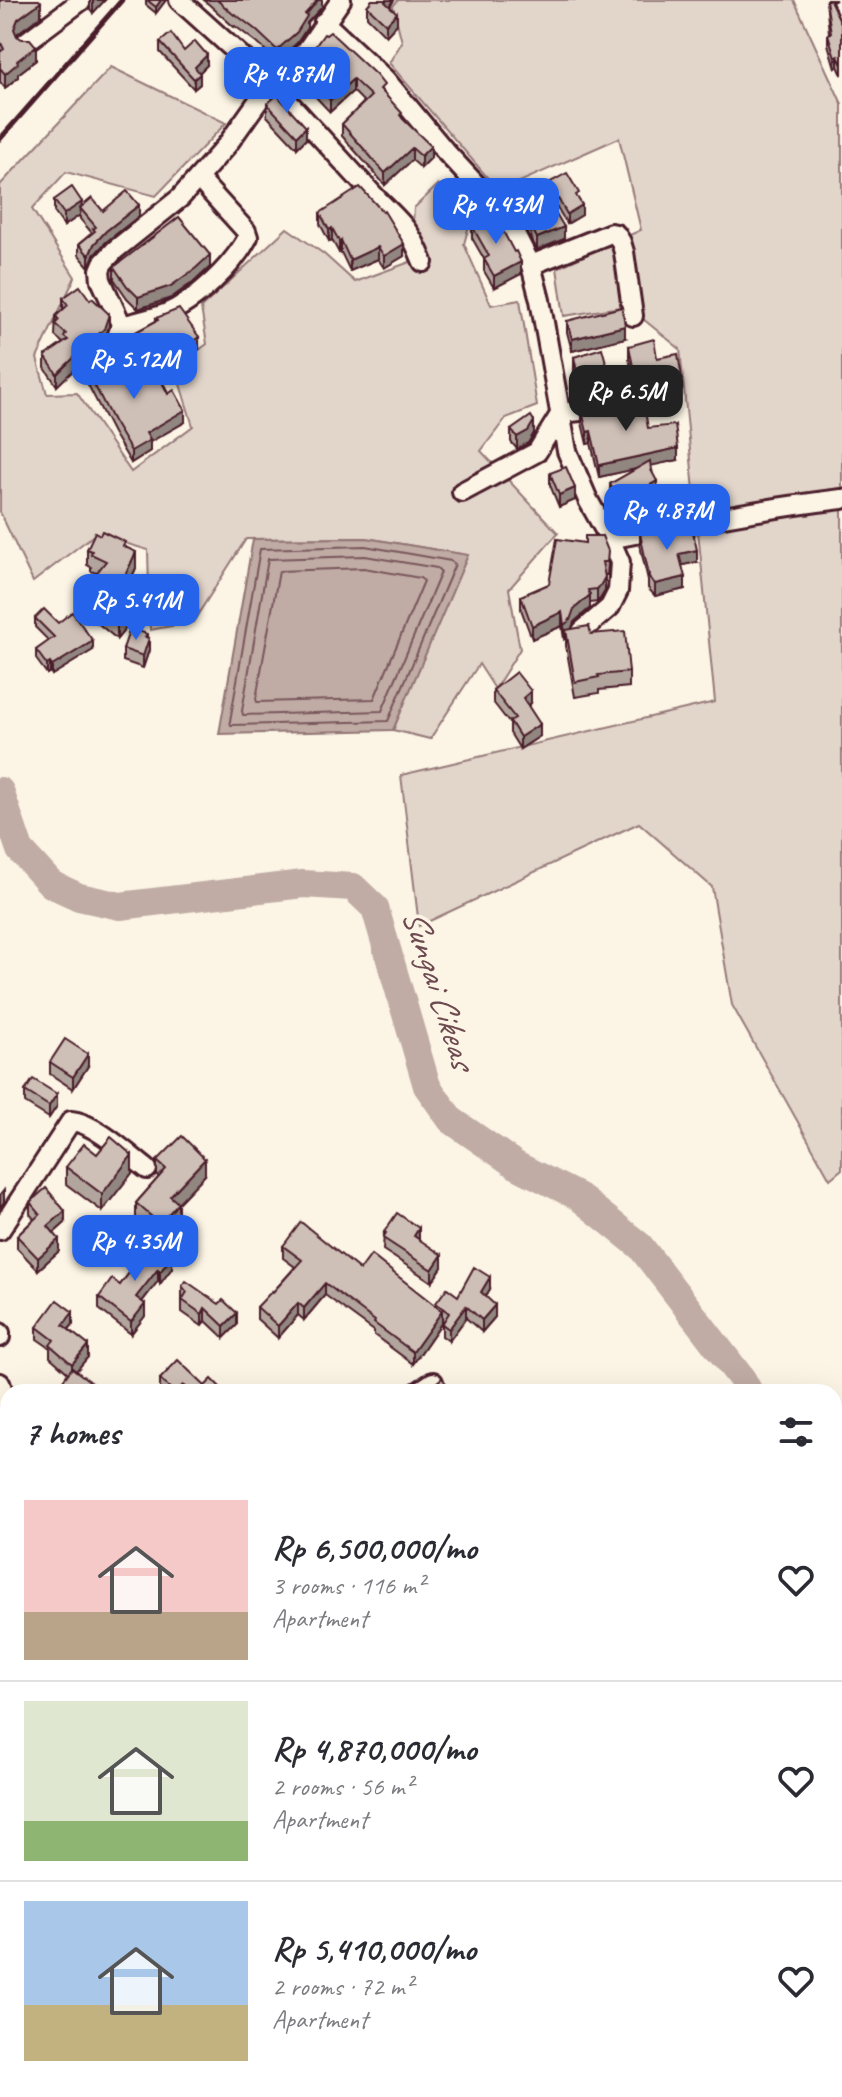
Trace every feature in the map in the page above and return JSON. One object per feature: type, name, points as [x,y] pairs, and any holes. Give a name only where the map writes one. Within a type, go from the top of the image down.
[{"type":"street","points":[[26,42],[82,0]]},
{"type":"street","points":[[179,0],[271,83],[407,228],[423,262]]},
{"type":"street","points":[[122,326],[101,280],[103,263],[180,198],[227,145],[271,83],[306,51],[341,0]]},
{"type":"street","points":[[324,22],[385,79],[445,151],[507,218],[531,265],[567,451],[620,562],[618,591],[610,607],[582,631]]},
{"type":"street","points":[[128,388],[114,351],[114,339],[122,326],[165,314],[189,300],[241,251],[248,237],[198,178]]},
{"type":"street","points":[[531,265],[611,233],[616,234],[624,252],[633,316]]},
{"type":"street","points":[[561,413],[656,397]]},
{"type":"street","points":[[462,492],[537,452],[561,413]]},
{"type":"street","points":[[610,539],[769,508],[842,499]]},
{"type":"street","points":[[0,1230],[71,1121],[103,1136],[147,1169]]},
{"type":"shaded area","points":[[398,0],[794,0],[842,104],[842,1169],[830,1179],[732,1005],[712,887],[639,823],[419,926],[401,775],[715,702],[680,349],[627,306],[564,316],[557,268],[641,230],[619,138],[499,191],[389,63],[402,42],[393,6]]},
{"type":"shaded area","points":[[111,67],[226,123],[156,196],[66,172],[32,209],[75,277],[37,358],[47,394],[77,393],[131,472],[193,426],[175,368],[207,344],[201,308],[287,228],[324,254],[355,282],[410,262],[414,208],[438,185],[471,218],[464,244],[491,305],[520,300],[537,406],[506,418],[481,451],[558,533],[509,589],[520,649],[495,689],[479,664],[430,739],[393,730],[467,555],[366,538],[246,539],[193,622],[150,630],[148,550],[95,534],[33,582],[0,512],[0,185]]},
{"type":"water","points":[[366,538],[468,555],[393,730],[219,734],[253,539]]},
{"type":"building","points":[[0,0],[41,2],[18,19],[14,29],[17,36],[30,39],[36,46],[5,74],[0,68],[0,52],[4,49],[0,41]]},
{"type":"building","points":[[147,0],[161,0],[156,7]]},
{"type":"building","points":[[217,0],[318,0],[305,14],[307,16],[297,32],[277,50]]},
{"type":"building","points":[[372,0],[387,0],[385,2],[397,13],[386,24],[367,6]]},
{"type":"building","points":[[826,0],[830,0],[842,25],[842,65],[838,56],[835,57],[828,34],[831,33]]},
{"type":"building","points":[[330,32],[376,75],[384,85],[380,89],[402,113],[403,119],[431,146],[421,156],[412,148],[385,173],[342,124],[371,96],[353,79],[330,100],[296,64],[324,34]]},
{"type":"building","points":[[171,33],[184,51],[195,41],[207,55],[195,67],[200,74],[194,79],[160,42]]},
{"type":"building","points":[[277,95],[306,127],[297,136],[267,104]]},
{"type":"building","points":[[567,173],[582,205],[567,214],[549,183]]},
{"type":"building","points":[[72,187],[82,202],[64,214],[54,200]]},
{"type":"building","points":[[360,187],[384,211],[404,244],[384,256],[378,247],[350,260],[341,240],[332,228],[329,230],[320,213]]},
{"type":"building","points":[[127,191],[139,205],[106,231],[94,244],[89,256],[79,244],[96,227],[80,208],[92,198],[103,211]]},
{"type":"building","points":[[555,212],[564,227],[537,238],[531,226]]},
{"type":"building","points":[[494,214],[521,262],[494,276],[484,259],[489,256],[472,226]]},
{"type":"building","points":[[179,217],[210,255],[171,286],[138,297],[114,267]]},
{"type":"building","points":[[80,286],[90,300],[92,298],[109,314],[104,329],[57,374],[45,356],[68,340],[55,324],[59,320],[56,316],[68,305],[63,298]]},
{"type":"building","points":[[622,307],[625,326],[572,339],[567,321]]},
{"type":"building","points":[[179,309],[199,337],[151,366],[134,333],[158,320],[156,318]]},
{"type":"building","points":[[654,339],[657,358],[678,354],[682,378],[667,381],[663,375],[654,373],[635,377],[629,346]]},
{"type":"building","points":[[602,348],[610,377],[579,381],[574,357]]},
{"type":"building","points":[[106,353],[121,386],[133,387],[140,377],[155,368],[168,394],[174,390],[185,410],[146,433],[150,440],[131,451],[83,363]]},
{"type":"building","points":[[643,400],[648,428],[675,425],[678,448],[599,465],[591,431],[587,432],[582,411]]},
{"type":"building","points":[[531,416],[534,421],[528,431],[517,437],[511,430]]},
{"type":"building","points":[[650,461],[657,481],[620,502],[610,484]]},
{"type":"building","points":[[566,467],[575,488],[559,495],[550,473]]},
{"type":"building","points":[[691,523],[697,550],[679,554],[685,577],[655,584],[648,576],[640,534]]},
{"type":"building","points":[[102,531],[125,542],[123,546],[136,552],[122,582],[139,596],[117,622],[84,596],[88,592],[84,589],[106,561],[87,549],[95,532],[100,535]]},
{"type":"building","points":[[585,536],[602,536],[608,551],[607,562],[602,562],[605,577],[600,586],[588,590],[590,595],[574,609],[570,620],[564,625],[562,612],[532,626],[521,596],[549,584],[557,539],[585,543]]},
{"type":"building","points":[[44,609],[58,623],[72,612],[93,641],[52,666],[50,663],[47,665],[36,650],[54,637],[35,618]]},
{"type":"building","points":[[589,626],[591,634],[625,631],[629,672],[598,675],[575,682],[566,630]]},
{"type":"building","points":[[130,628],[147,634],[145,637],[149,638],[143,656],[123,649]]},
{"type":"building","points":[[516,672],[531,691],[523,698],[540,724],[520,737],[510,721],[515,718],[493,690]]},
{"type":"building","points":[[65,1039],[88,1054],[73,1077],[50,1062]]},
{"type":"building","points":[[33,1079],[57,1094],[49,1106],[25,1091]]},
{"type":"building","points":[[182,1136],[205,1159],[170,1196],[178,1203],[160,1224],[136,1203],[166,1169],[157,1161]]},
{"type":"building","points":[[111,1137],[132,1155],[102,1194],[66,1167],[84,1144],[97,1154]]},
{"type":"building","points":[[46,1188],[65,1211],[48,1226],[59,1239],[38,1258],[17,1236],[40,1214],[30,1202]]},
{"type":"building","points":[[397,1213],[419,1228],[414,1236],[442,1255],[432,1270],[383,1238]]},
{"type":"building","points":[[301,1222],[360,1270],[371,1255],[442,1311],[413,1352],[325,1283],[304,1308],[298,1303],[278,1326],[257,1307],[302,1260],[283,1246]]},
{"type":"building","points":[[153,1241],[172,1256],[136,1297],[145,1304],[131,1322],[99,1297],[112,1279],[120,1285]]},
{"type":"building","points":[[474,1267],[490,1277],[481,1292],[495,1305],[482,1320],[466,1306],[449,1329],[442,1324],[449,1313],[436,1303],[447,1288],[458,1296]]},
{"type":"building","points":[[186,1281],[219,1304],[223,1300],[237,1313],[224,1326],[205,1308],[202,1314],[182,1300],[187,1292],[182,1286]]},
{"type":"building","points":[[57,1300],[73,1312],[63,1325],[88,1345],[72,1364],[50,1345],[54,1340],[37,1327]]},
{"type":"building","points":[[178,1360],[203,1384],[165,1384],[160,1379]]},
{"type":"building","points":[[72,1368],[94,1384],[60,1384]]},
{"type":"waterway","name":"Sungai Cikeas","points":[[0,791],[20,850],[51,884],[79,897],[120,906],[303,884],[353,887],[375,908],[427,1086],[451,1120],[516,1165],[579,1197],[640,1246],[745,1384]]},
{"type":"railway","points":[[0,139],[122,0]]}]
